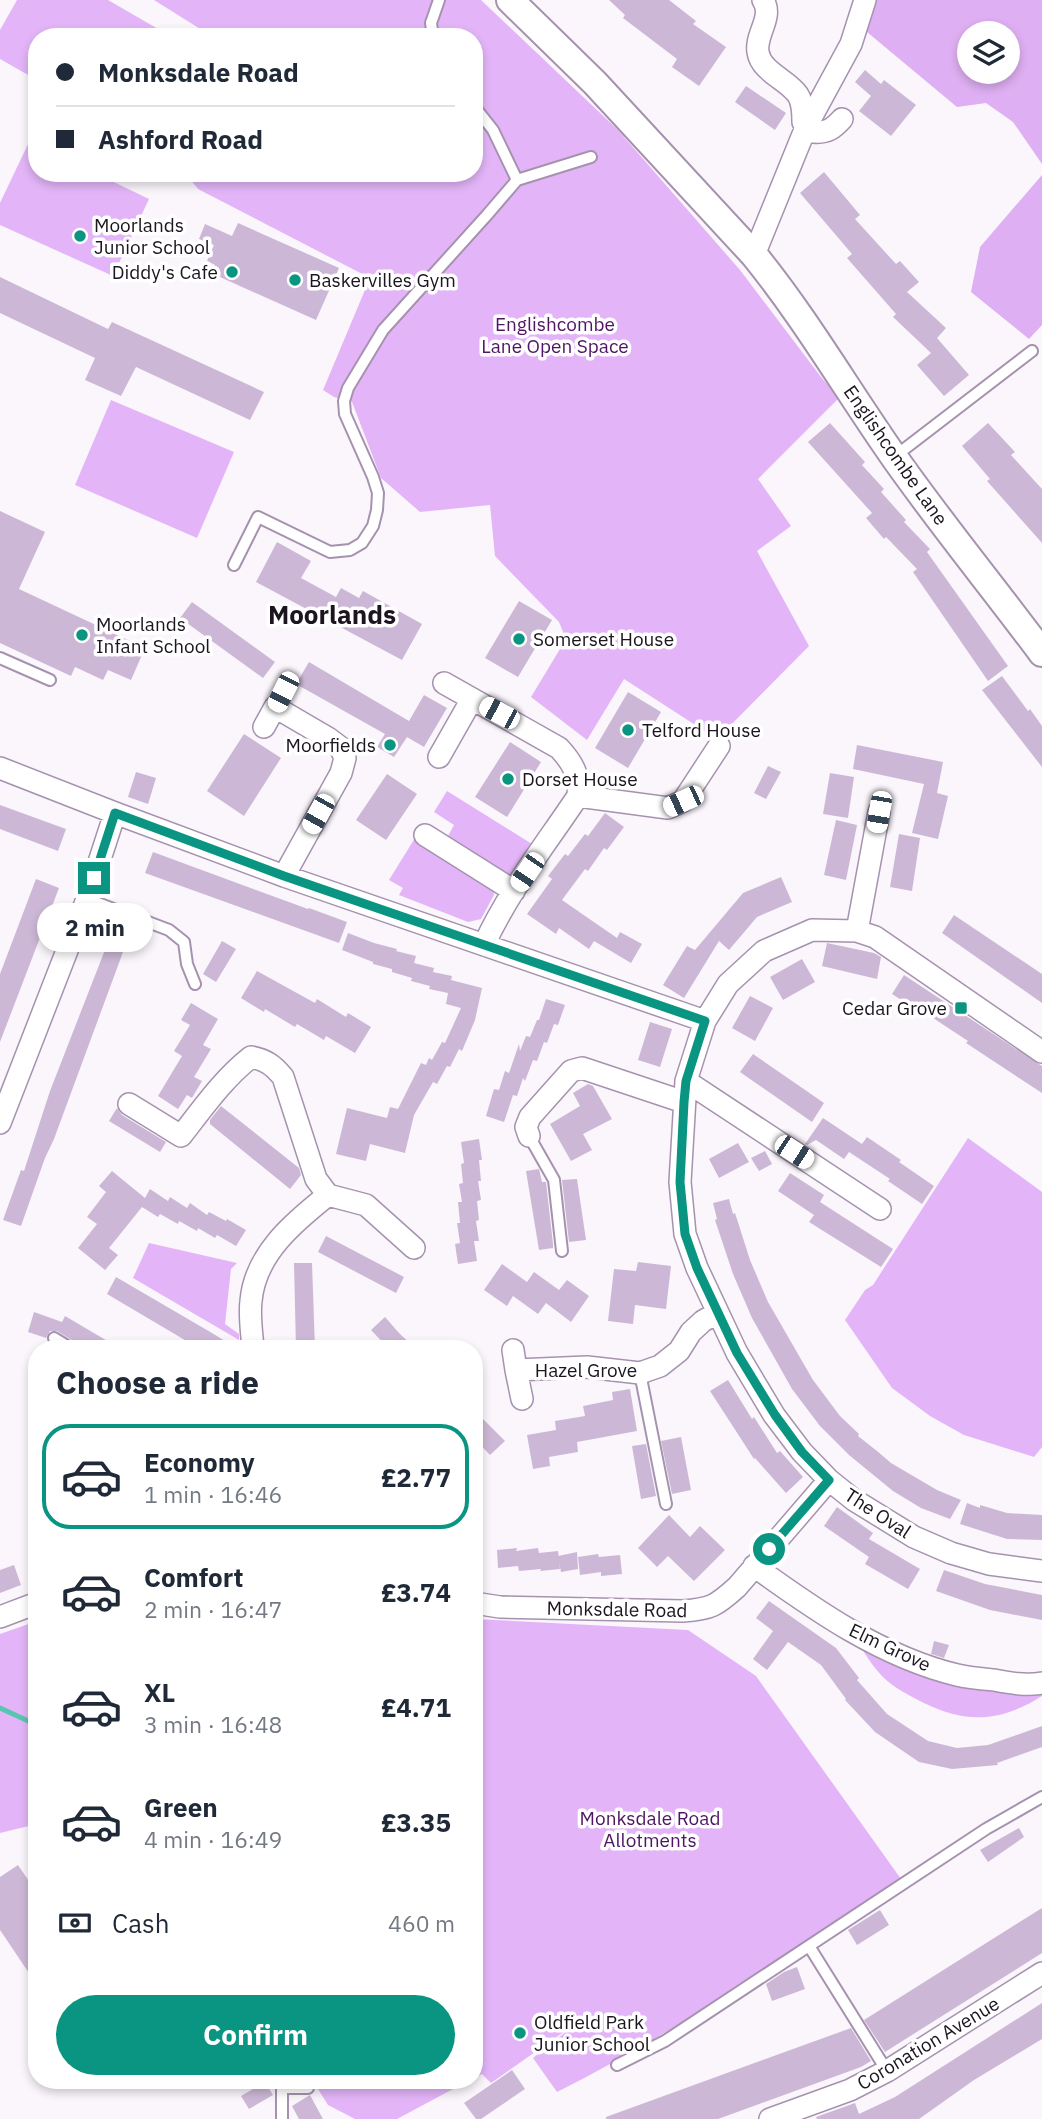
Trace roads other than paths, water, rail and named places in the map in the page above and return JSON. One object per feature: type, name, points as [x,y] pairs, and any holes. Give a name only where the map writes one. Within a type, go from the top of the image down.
[{"type":"street","name":"Englishcombe Lane","points":[[511,0],[594,83],[778,284],[894,457],[1042,653]]},
{"type":"street","points":[[763,0],[766,6],[765,17],[758,51],[762,62],[798,95],[803,107],[803,122],[814,132],[824,133],[835,128],[842,119]]},
{"type":"street","points":[[754,255],[807,127],[851,44],[865,0]]},
{"type":"street","points":[[444,683],[559,748],[570,760],[579,785],[578,796],[514,891],[484,945]]},
{"type":"street","points":[[264,727],[279,699],[340,747],[345,758],[341,772],[284,876]]},
{"type":"street","points":[[439,757],[472,699]]},
{"type":"street","points":[[578,796],[668,808],[683,801],[719,746]]},
{"type":"street","points":[[0,768],[284,876],[705,1021]]},
{"type":"street","points":[[857,932],[879,812]]},
{"type":"street","points":[[0,1123],[88,899],[115,813]]},
{"type":"street","points":[[425,835],[514,891]]},
{"type":"street","name":"The Oval","points":[[1042,1052],[875,937],[857,932],[812,930],[764,951],[727,984],[705,1021],[685,1092],[680,1182],[685,1234],[717,1312],[737,1353],[775,1415],[802,1452],[829,1480],[854,1500],[914,1537],[951,1553],[989,1564],[1042,1571]]},
{"type":"street","points":[[129,1104],[181,1136],[235,1069],[251,1057],[264,1060],[274,1066],[283,1077],[316,1179],[328,1195],[366,1205],[414,1248]]},
{"type":"street","points":[[529,1136],[526,1126],[530,1116],[571,1071],[582,1068],[685,1092],[880,1209]]},
{"type":"street","points":[[253,1340],[251,1301],[259,1266],[283,1235],[328,1195]]},
{"type":"street","name":"Hazel Grove","points":[[522,1399],[514,1360],[640,1373],[660,1366],[679,1351],[691,1332],[717,1312]]},
{"type":"street","name":"Monksdale Road","points":[[483,1604],[683,1611],[706,1609],[720,1602],[737,1587],[829,1480]]},
{"type":"street","name":"Elm Grove","points":[[754,1566],[846,1627],[923,1665],[958,1675],[1030,1685],[1042,1684]]},
{"type":"street","points":[[0,1617],[28,1606]]},
{"type":"street","name":"Coronation Avenue","points":[[770,2119],[850,2090],[887,2071],[1042,1973]]},
{"type":"lane","points":[[432,28],[439,0]]},
{"type":"lane","points":[[483,117],[493,130],[517,180]]},
{"type":"lane","points":[[234,565],[258,517],[330,552],[350,550],[362,543],[373,526],[377,493],[373,477],[345,414],[344,401],[348,388],[383,330],[517,180],[591,156]]},
{"type":"lane","points":[[894,457],[1032,351]]},
{"type":"lane","points":[[0,658],[50,680]]},
{"type":"lane","points":[[88,899],[169,930],[184,942],[187,964],[195,984]]},
{"type":"lane","points":[[529,1136],[554,1180],[562,1251]]},
{"type":"lane","points":[[640,1373],[666,1504]]},
{"type":"lane","points":[[618,2065],[665,2041],[986,1829],[1042,1797]]},
{"type":"lane","points":[[810,1946],[887,2071]]},
{"type":"lane","points":[[282,2089],[282,2119]]},
{"type":"waterway","points":[[0,1708],[28,1721]]},
{"type":"place","name":"Moorlands Junior School","points":[[80,236]]},
{"type":"place","name":"Diddy's Cafe","points":[[232,272]]},
{"type":"place","name":"Baskervilles Gym","points":[[295,280]]},
{"type":"place","name":"Moorlands Infant School","points":[[82,635]]},
{"type":"place","name":"Somerset House","points":[[519,639]]},
{"type":"place","name":"Telford House","points":[[628,730]]},
{"type":"place","name":"Moorfields","points":[[390,745]]},
{"type":"place","name":"Dorset House","points":[[508,779]]},
{"type":"place","name":"Cedar Grove","points":[[961,1008]]},
{"type":"place","name":"Oldfield Park Junior School","points":[[520,2033]]},
{"type":"district","name":"Moorlands","points":[[332,614]]},
{"type":"park label","name":"Englishcombe Lane Open Space","points":[[555,335]]},
{"type":"park label","name":"Monksdale Road Allotments","points":[[650,1829]]}]
